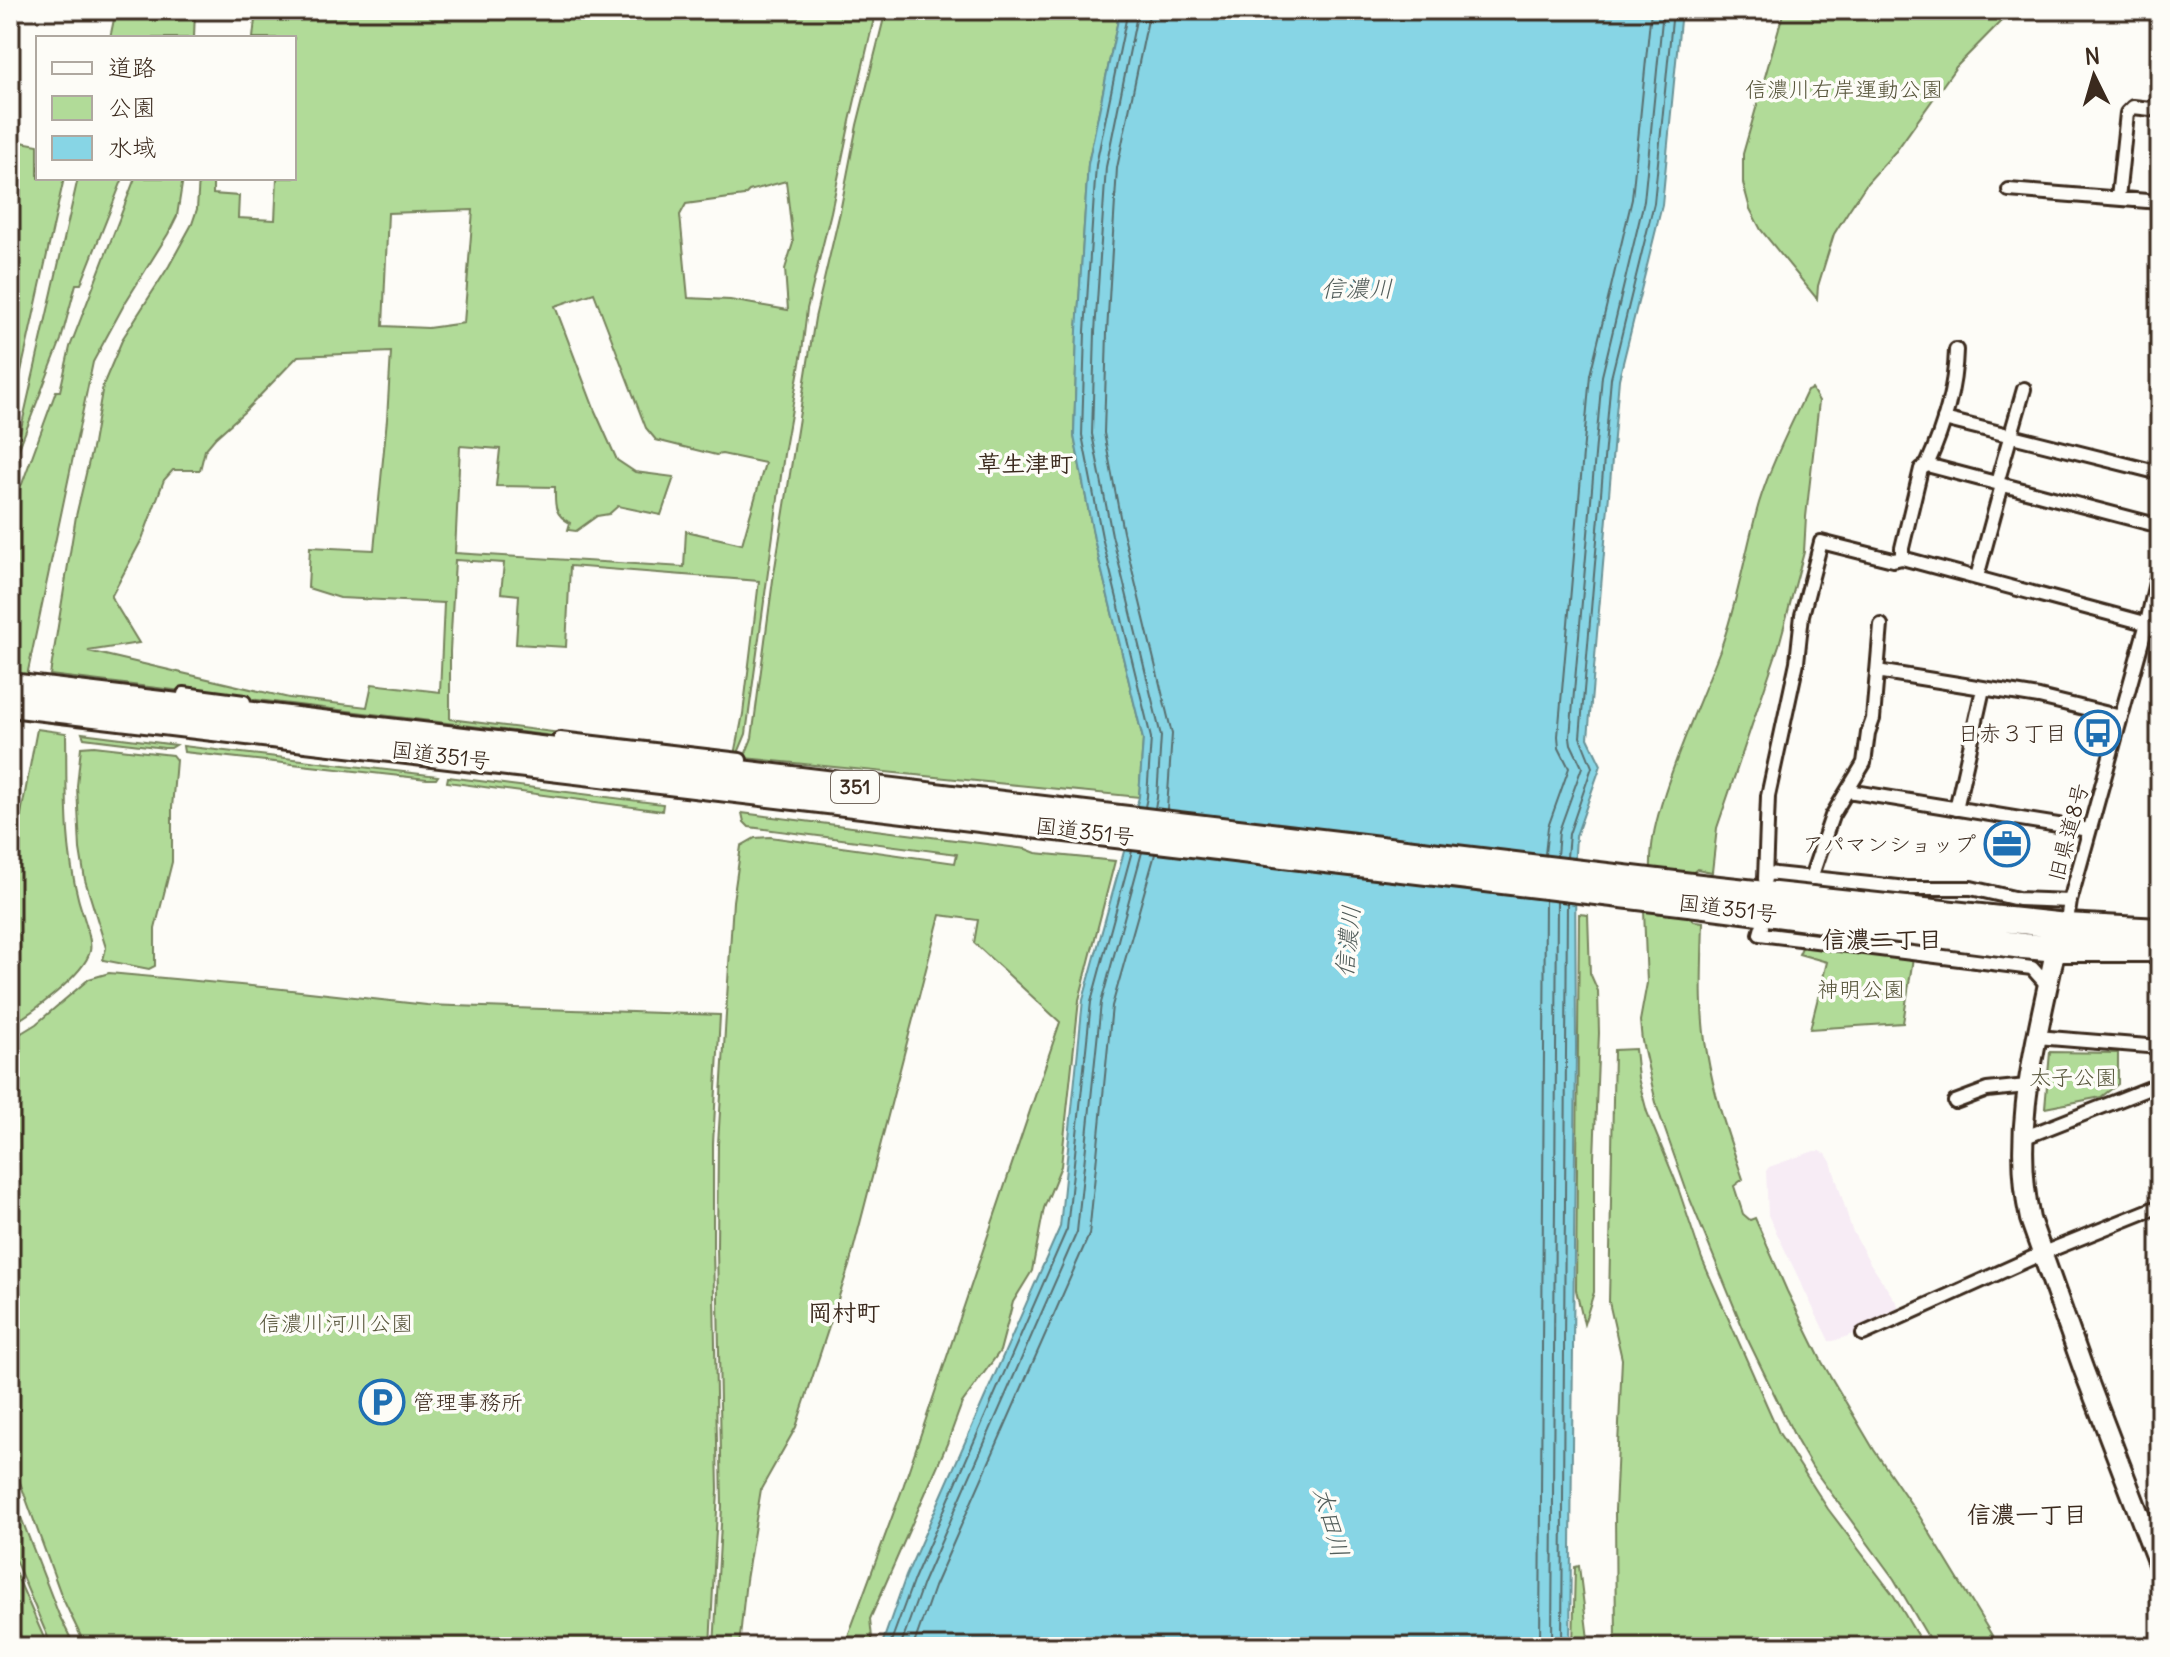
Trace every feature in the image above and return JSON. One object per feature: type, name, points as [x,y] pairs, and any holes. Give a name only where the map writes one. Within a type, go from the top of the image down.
[{"type":"highway","name":"国道351号","points":[[10,686],[1698,895]]},
{"type":"highway","name":"国道351号","points":[[10,704],[2160,949]]},
{"type":"highway","name":"国道351号","points":[[2062,937],[2160,931]]},
{"type":"street","points":[[2118,198],[2127,113],[2133,107],[2151,109],[2159,102],[2160,75]]},
{"type":"street","points":[[2009,190],[2160,202]]},
{"type":"street","points":[[1902,558],[1921,469],[1927,465],[1944,419],[1955,370],[1956,350]]},
{"type":"street","points":[[1977,577],[2010,435],[2024,389]]},
{"type":"street","points":[[1944,419],[2160,473]]},
{"type":"street","points":[[1927,465],[2160,526]]},
{"type":"street","points":[[2070,901],[2018,899],[1971,888],[1907,888],[1766,876],[1768,796],[1797,662],[1802,615],[1821,542],[1893,560],[1902,558],[2153,625]]},
{"type":"street","name":"旧県道8号","points":[[2062,937],[2121,717],[2153,625],[2160,564]]},
{"type":"street","points":[[1811,878],[1832,816],[1864,763],[1873,719],[1881,625]]},
{"type":"street","points":[[1877,671],[2039,697],[2121,717]]},
{"type":"street","points":[[1956,809],[1983,689]]},
{"type":"street","points":[[184,694],[740,760]]},
{"type":"street","points":[[1848,791],[2089,830]]},
{"type":"street","points":[[1762,927],[1760,934],[2032,968],[2048,986]]},
{"type":"street","points":[[2062,937],[2053,961],[2027,1086],[2022,1162],[2027,1207],[2083,1368],[2160,1569]]},
{"type":"street","points":[[2037,1037],[2160,1047]]},
{"type":"street","points":[[2023,1138],[2160,1084]]},
{"type":"street","points":[[1955,1102],[1987,1090],[2027,1086]]},
{"type":"street","points":[[1863,1334],[2043,1253],[2160,1206]]},
{"type":"shaded area","points":[[1814,1151],[1826,1154],[1831,1162],[1852,1230],[1898,1305],[1897,1309],[1857,1328],[1854,1334],[1833,1341],[1829,1341],[1768,1215],[1766,1171],[1769,1167]]},
{"type":"green space","points":[[116,10],[195,10],[194,36],[110,36]]},
{"type":"green space","points":[[256,10],[876,10],[807,309],[746,734],[736,758],[50,675],[76,516],[103,385],[123,338],[192,224],[197,209],[199,180],[213,180],[213,194],[239,196],[238,218],[275,220],[277,180],[296,180],[296,36],[253,36]],"holes":[[[786,181],[793,243],[785,269],[788,310],[730,300],[688,298],[680,215],[686,204],[744,196],[749,191]],[[473,210],[464,323],[428,328],[383,326],[388,213]],[[594,293],[646,428],[656,440],[765,463],[742,544],[686,531],[684,567],[455,553],[460,446],[500,449],[496,486],[555,487],[556,508],[560,516],[570,523],[568,530],[576,531],[618,506],[661,515],[674,477],[635,472],[617,460],[555,306]],[[391,352],[374,550],[310,547],[308,588],[340,598],[444,603],[440,692],[372,684],[367,707],[289,698],[88,651],[139,643],[111,597],[142,539],[164,480],[173,470],[200,470],[205,450],[215,438],[298,356]],[[455,560],[504,563],[501,593],[519,595],[516,644],[566,647],[570,566],[759,581],[735,755],[450,719]]]},
{"type":"green space","points":[[886,10],[1120,10],[1088,164],[1077,331],[1074,436],[1094,539],[1143,739],[1139,797],[744,758],[752,738],[773,580],[815,318],[857,125]]},
{"type":"green space","name":"信濃川右岸運動公園","points":[[1784,10],[2012,10],[1956,67],[1896,151],[1867,183],[1834,234],[1817,299],[1761,230],[1750,209],[1743,183],[1743,154]]},
{"type":"green space","points":[[10,140],[36,145],[36,180],[64,180],[10,421]]},
{"type":"green space","points":[[78,180],[122,180],[81,284],[76,284],[61,340],[18,451]]},
{"type":"green space","points":[[134,180],[183,180],[177,216],[93,362],[27,676],[10,674],[10,499],[22,484],[56,391],[60,391],[70,347]]},
{"type":"green space","points":[[1812,389],[1819,401],[1804,552],[1779,645],[1717,828],[1712,872],[1697,869],[1691,874],[1651,869],[1653,839],[1662,802],[1726,632],[1764,488],[1807,391]]},
{"type":"green space","points":[[37,729],[66,733],[70,857],[90,939],[90,951],[68,982],[10,1025],[10,873]]},
{"type":"green space","points":[[82,733],[176,745],[164,748],[84,738]]},
{"type":"green space","points":[[183,746],[438,776],[427,779],[184,752]]},
{"type":"green space","points":[[81,747],[172,755],[176,760],[172,862],[155,929],[155,966],[149,969],[103,960],[106,948],[85,880],[80,849],[77,786]]},
{"type":"green space","points":[[448,777],[663,804],[662,811],[447,782]]},
{"type":"green space","points":[[742,813],[1115,861],[1079,1000],[1061,1166],[1044,1208],[1032,1271],[1013,1302],[1000,1351],[962,1403],[870,1619],[873,1647],[844,1647],[902,1490],[1060,1022],[974,943],[978,920],[940,915],[849,1266],[796,1427],[761,1489],[739,1647],[714,1647],[722,1507],[718,1144],[733,901],[741,846],[755,838],[770,837],[955,863],[957,854],[749,827]]},
{"type":"green space","points":[[1644,911],[1690,916],[1694,921],[1703,922],[1704,1037],[1718,1101],[1743,1179],[1734,1186],[1743,1214],[1750,1220],[1755,1218],[1822,1362],[1999,1647],[1934,1647],[1894,1579],[1812,1467],[1747,1338],[1687,1192],[1657,1107],[1640,1021],[1647,983]]},
{"type":"green space","points":[[1579,914],[1588,915],[1590,973],[1598,991],[1599,1033],[1594,1158],[1594,1292],[1584,1324],[1576,1290]]},
{"type":"green space","name":"神明公園","points":[[1803,945],[1913,958],[1903,1023],[1810,1029],[1827,962],[1799,954]]},
{"type":"green space","name":"信濃川河川公園","points":[[109,973],[427,1005],[720,1015],[713,1144],[718,1490],[710,1647],[86,1647],[62,1597],[10,1455],[10,1040],[36,1024],[89,979]]},
{"type":"green space","points":[[1635,1049],[1638,1078],[1647,1112],[1676,1182],[1702,1259],[1779,1433],[1828,1509],[1894,1596],[1924,1647],[1616,1647],[1615,1510],[1622,1359],[1609,1302],[1614,1050]]},
{"type":"green space","name":"太子公園","points":[[2050,1052],[2118,1053],[2118,1084],[2101,1097],[2045,1108]]},
{"type":"green space","points":[[10,1489],[59,1615],[75,1647],[52,1647],[10,1548]]},
{"type":"green space","points":[[10,1560],[48,1647],[25,1647],[10,1613]]},
{"type":"green space","points":[[1579,1566],[1589,1647],[1573,1647],[1575,1567]]},
{"type":"water","name":"信濃川","points":[[1120,10],[1681,10],[1662,205],[1619,379],[1588,738],[1601,765],[1576,836],[1570,1647],[881,1647],[906,1576],[1060,1227],[1083,1000],[1139,797],[1143,739],[1094,539],[1074,436],[1077,331],[1088,164]]},
{"type":"place","name":"日赤３丁目","points":[[2098,733]]},
{"type":"place","name":"アパマンショップ","points":[[2007,844]]},
{"type":"place","name":"管理事務所","points":[[382,1402]]},
{"type":"district","name":"草生津町","points":[[1025,464]]},
{"type":"district","name":"信濃二丁目","points":[[1882,940]]},
{"type":"district","name":"岡村町","points":[[844,1313]]},
{"type":"district","name":"信濃一丁目","points":[[2027,1515]]},
{"type":"water label","name":"太田川","points":[[1331,1522]]}]
